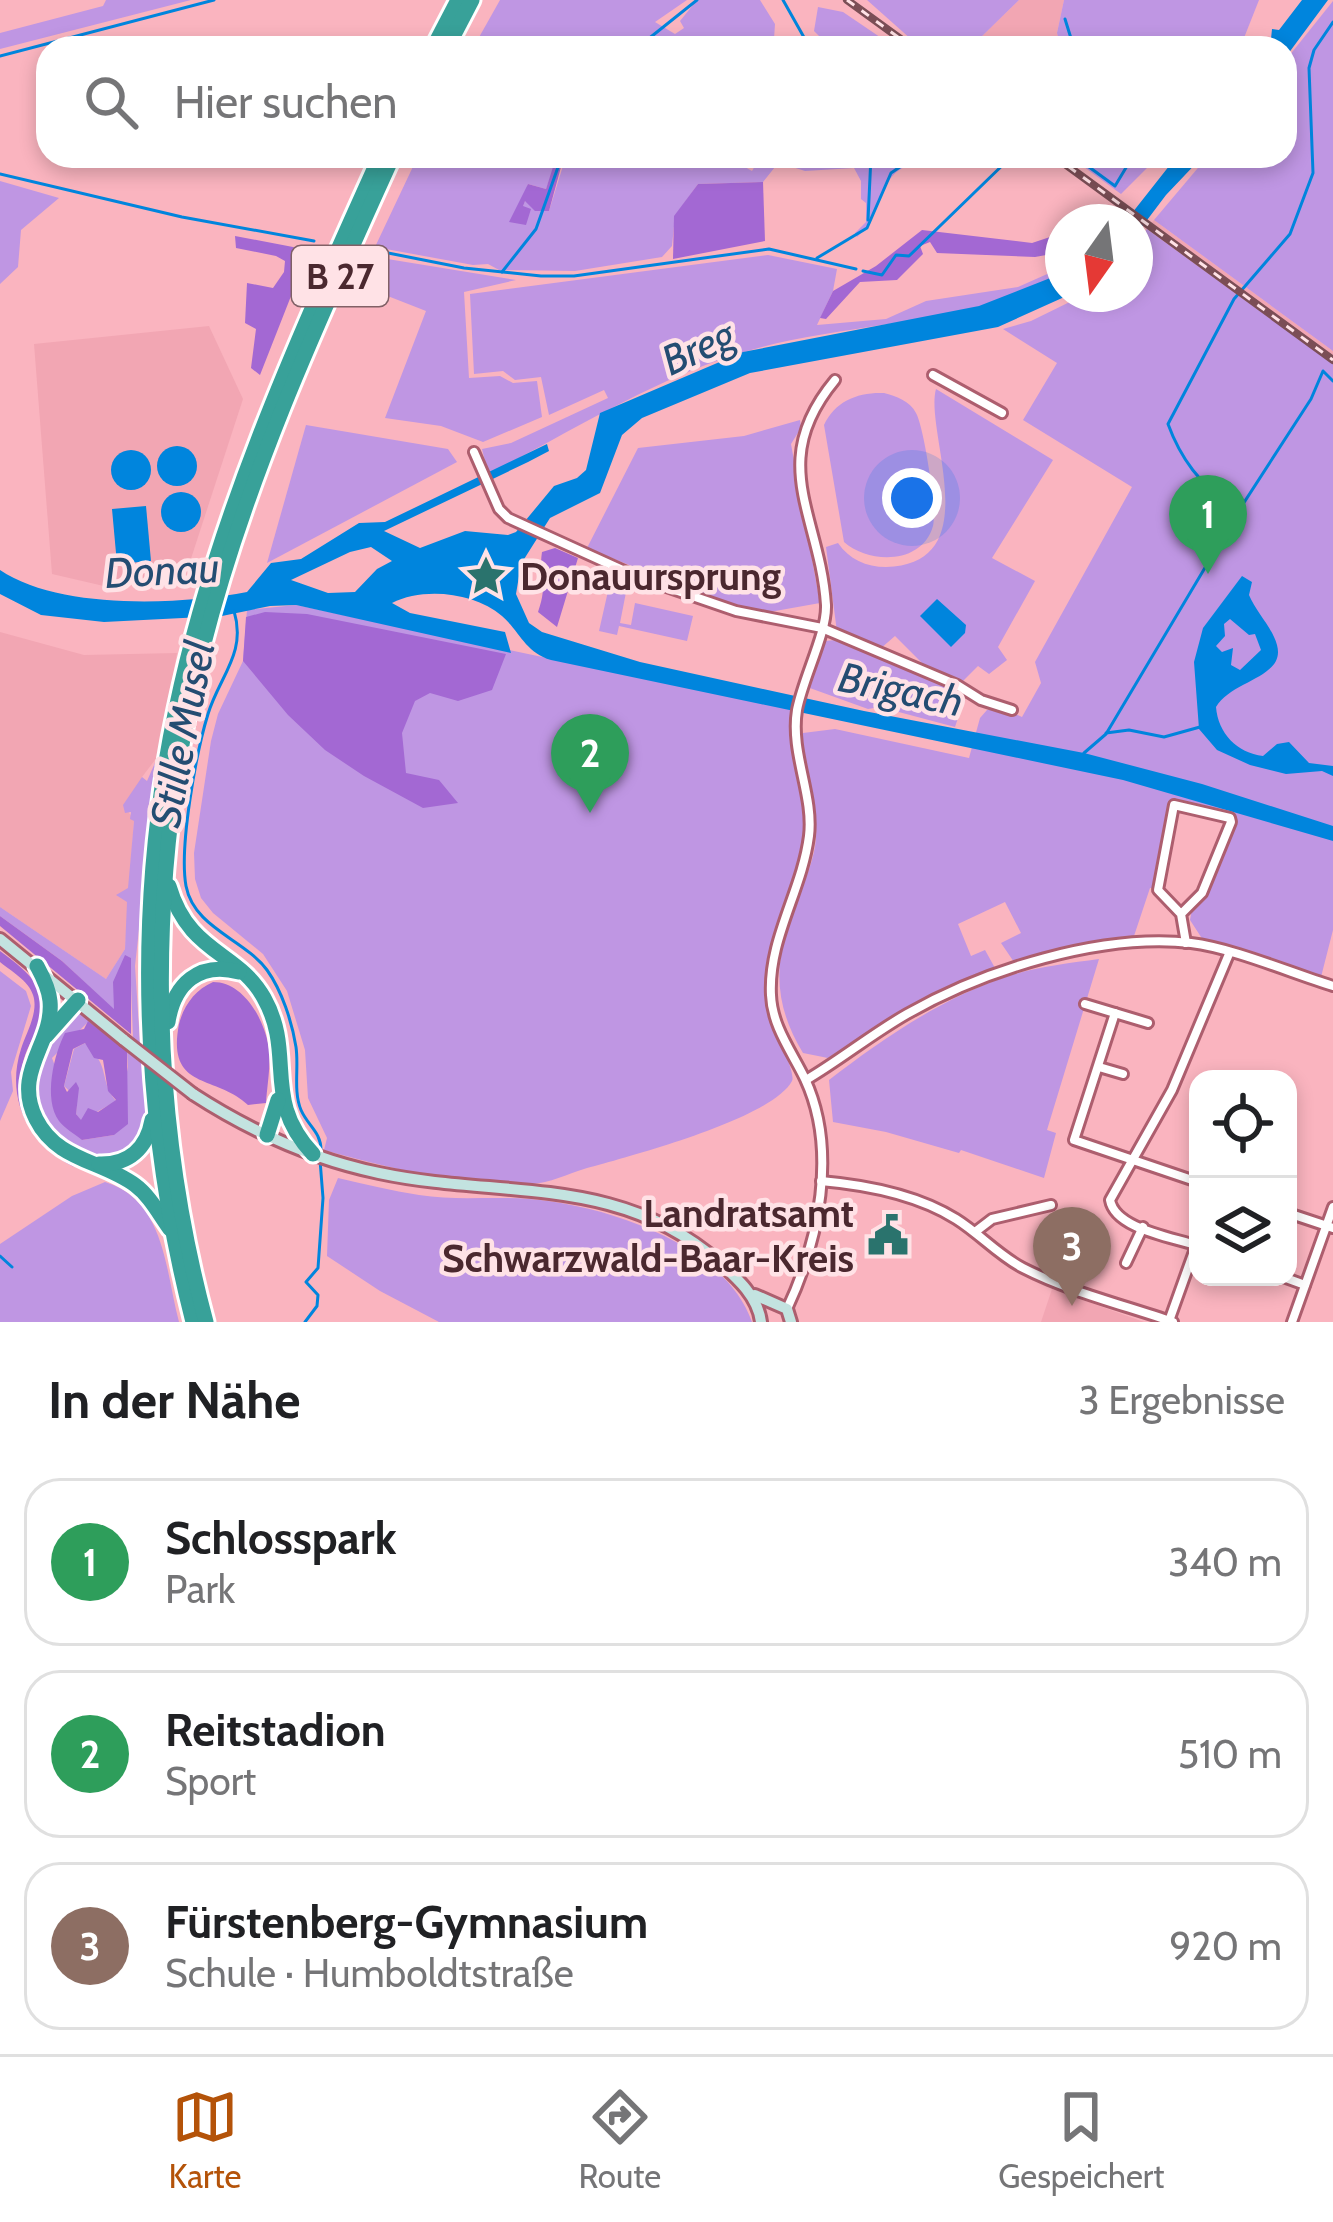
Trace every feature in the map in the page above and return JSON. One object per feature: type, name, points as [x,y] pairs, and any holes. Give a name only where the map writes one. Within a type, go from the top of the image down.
[{"type":"highway","points":[[439,36],[458,0]]},
{"type":"highway","points":[[453,36],[472,0]]},
{"type":"highway","name":"B 27","points":[[194,1322],[173,1233],[154,1105],[148,973],[167,754],[223,559],[375,168]]},
{"type":"highway","name":"B 27","points":[[283,395],[387,168]]},
{"type":"highway","name":"B 27","points":[[197,647],[166,866],[160,978],[179,1197],[206,1322]]},
{"type":"highway","points":[[166,866],[171,894],[189,928],[256,986],[272,1015],[286,1114],[292,1130],[314,1154]]},
{"type":"highway","points":[[38,966],[51,1003],[28,1090],[36,1118],[60,1149],[143,1191],[173,1233]]},
{"type":"highway","points":[[164,1058],[172,1003],[184,983],[211,969],[242,973]]},
{"type":"highway","points":[[46,1027],[67,1000],[77,999]]},
{"type":"highway","points":[[37,1047],[77,999]]},
{"type":"highway","points":[[266,1135],[281,1085]]},
{"type":"highway","points":[[90,1163],[113,1165],[137,1153],[151,1129],[154,1105]]},
{"type":"highway","points":[[266,1135],[279,1130],[286,1114]]},
{"type":"main road","points":[[0,939],[193,1094],[266,1135],[335,1162],[401,1177],[550,1191],[614,1204],[688,1238],[747,1290],[789,1316]]},
{"type":"main road","points":[[747,1290],[761,1320],[773,1305]]},
{"type":"street","points":[[933,374],[1002,413]]},
{"type":"street","points":[[789,1316],[807,1257],[821,1181],[818,1121],[771,999],[774,952],[810,830],[796,746],[796,716],[826,602],[803,493],[800,452],[810,413],[835,380]]},
{"type":"street","points":[[476,457],[499,509],[544,537],[710,603],[822,628],[1012,710]]},
{"type":"street","points":[[1180,914],[1202,893],[1232,822],[1174,805],[1158,890],[1180,914],[1186,943]]},
{"type":"street","points":[[806,1080],[908,1013],[1012,968],[1113,947],[1186,943],[1333,986]]},
{"type":"street","points":[[1189,1241],[1119,1219],[1110,1200],[1172,1090],[1229,954]]},
{"type":"street","points":[[1085,1004],[1148,1023]]},
{"type":"street","points":[[1115,1013],[1073,1140],[1189,1179]]},
{"type":"street","points":[[1099,1066],[1123,1074]]},
{"type":"street","points":[[821,1181],[914,1200],[948,1214],[1029,1271],[1171,1321],[1189,1270]]},
{"type":"street","points":[[974,1232],[992,1219],[1051,1205]]},
{"type":"street","points":[[1292,1322],[1330,1227],[1333,1207]]},
{"type":"street","points":[[1297,1216],[1330,1227]]},
{"type":"street","points":[[1126,1263],[1143,1227]]},
{"type":"street","points":[[1297,1282],[1305,1285]]},
{"type":"shaded area","points":[[106,0],[191,0],[36,36],[0,49],[0,33],[103,6]]},
{"type":"shaded area","points":[[500,0],[687,0],[655,22],[675,34],[684,28],[680,21],[697,0],[760,0],[775,24],[774,36],[480,36]]},
{"type":"shaded area","points":[[867,0],[1019,0],[982,36],[908,36]]},
{"type":"shaded area","points":[[1019,0],[1064,0],[1058,36],[982,36]]},
{"type":"shaded area","points":[[1064,0],[1259,0],[1245,36],[1057,33]]},
{"type":"shaded area","points":[[1333,1],[1333,351],[1154,220],[1198,168],[1297,168],[1297,46]]},
{"type":"shaded area","points":[[818,7],[843,12],[878,36],[819,36],[814,31]]},
{"type":"shaded area","points":[[412,168],[554,168],[546,189],[528,184],[523,206],[525,200],[549,211],[562,168],[774,168],[763,182],[698,184],[675,216],[672,246],[662,257],[575,271],[499,270],[488,264],[375,247]]},
{"type":"shaded area","points":[[553,168],[561,168],[549,211],[535,211],[525,201],[523,206],[531,209],[526,225],[509,222],[528,184],[546,189]]},
{"type":"shaded area","points":[[854,168],[903,168],[889,181],[866,228],[857,237],[855,233],[866,222],[861,181]]},
{"type":"shaded area","points":[[1085,168],[1147,168],[1121,194]]},
{"type":"shaded area","points":[[0,181],[59,198],[21,230],[18,267],[0,284]]},
{"type":"shaded area","points":[[763,182],[765,241],[673,259],[674,216],[698,184]]},
{"type":"shaded area","points":[[1153,221],[1333,351],[1333,364],[1153,233]]},
{"type":"shaded area","points":[[922,230],[1032,243],[1045,239],[1045,255],[1035,257],[937,253],[930,242],[920,246],[923,254],[897,280],[860,282],[826,319],[820,318],[833,291],[876,266]]},
{"type":"shaded area","points":[[1153,233],[1333,364],[1333,930],[1321,977],[1203,940],[1190,920],[1193,903],[1231,822],[1186,806],[1168,805],[1155,888],[1150,888],[1133,939],[1014,962],[1001,943],[1021,933],[1005,902],[958,924],[971,956],[985,950],[995,968],[917,1003],[828,1058],[803,1053],[785,1015],[779,978],[784,940],[816,837],[803,733],[835,729],[969,758],[980,718],[987,710],[1005,709],[1022,717],[1041,683],[1035,662],[1132,487],[1023,420],[1057,363],[1003,329],[1049,312],[1153,312]]},
{"type":"shaded area","points":[[235,236],[293,247],[302,252],[304,263],[260,375],[251,368],[256,329],[245,323],[247,283],[273,288],[285,261],[236,248]]},
{"type":"shaded area","points":[[768,255],[837,269],[833,291],[817,325],[886,319],[926,301],[1018,287],[1045,275],[1045,282],[992,303],[781,342],[710,363],[645,391],[488,474],[482,449],[511,443],[608,398],[604,390],[549,415],[541,377],[515,380],[503,371],[474,374],[470,294]]},
{"type":"shaded area","points":[[369,256],[516,280],[464,292],[469,378],[537,381],[542,417],[483,442],[441,426],[385,418],[426,311],[357,284]]},
{"type":"shaded area","points":[[209,326],[243,399],[185,577],[108,587],[52,574],[34,344]]},
{"type":"shaded area","points":[[936,389],[1053,460],[992,558],[1035,581],[998,647],[1007,660],[989,674],[978,666],[961,683],[930,671],[895,636],[880,649],[837,632],[826,547],[838,543],[859,561],[886,567],[917,560],[936,544],[944,521],[945,493]]},
{"type":"shaded area","points":[[884,393],[906,402],[916,413],[933,504],[933,526],[927,539],[894,557],[867,554],[844,542],[824,425],[848,400]]},
{"type":"shaded area","points":[[800,420],[801,428],[791,444],[820,603],[764,613],[738,609],[587,548],[638,448],[744,436]]},
{"type":"shaded area","points":[[306,425],[448,449],[457,462],[267,563]]},
{"type":"shaded area","points":[[555,548],[578,558],[557,627],[538,612],[543,593],[542,552]]},
{"type":"shaded area","points":[[611,578],[628,582],[620,623],[631,625],[635,603],[693,616],[687,641],[619,626],[617,635],[599,631]]},
{"type":"shaded area","points":[[296,605],[793,710],[805,829],[765,976],[767,1005],[792,1076],[779,1095],[697,1135],[538,1183],[453,1179],[324,1150],[327,1138],[308,1098],[305,1050],[287,991],[263,954],[213,913],[195,879],[194,853],[211,741],[243,661],[247,610]]},
{"type":"shaded area","points":[[265,612],[307,614],[506,654],[492,690],[458,701],[430,693],[415,701],[402,733],[406,773],[439,780],[458,803],[423,808],[325,750],[288,715],[243,661],[246,617]]},
{"type":"shaded area","points":[[0,632],[84,655],[177,653],[158,756],[127,810],[134,820],[125,949],[106,979],[0,907]]},
{"type":"shaded area","points":[[835,640],[967,691],[955,727],[880,707],[868,709],[807,687],[825,641]]},
{"type":"shaded area","points":[[158,756],[135,966],[140,1043],[133,1038],[130,958],[115,1011],[62,961],[0,916],[0,907],[106,979],[125,949],[127,902],[116,895],[128,888],[134,821],[123,805],[142,777],[147,781]]},
{"type":"shaded area","points":[[0,916],[62,961],[114,1009],[113,982],[125,955],[131,958],[131,1034],[0,926]]},
{"type":"shaded area","points":[[0,951],[40,991],[44,1007],[26,1052],[23,1091],[46,1143],[74,1167],[44,1146],[19,1103],[17,1068],[34,1002],[28,985],[0,962]]},
{"type":"shaded area","points":[[1099,959],[1047,1130],[1056,1133],[1044,1178],[961,1150],[833,1122],[829,1080],[917,1019],[1015,974]]},
{"type":"shaded area","points":[[0,971],[26,991],[31,1006],[11,1072],[13,1091],[0,1121]]},
{"type":"shaded area","points":[[213,982],[242,994],[261,1022],[269,1050],[266,1103],[248,1105],[197,1078],[180,1061],[177,1045],[184,1011]]},
{"type":"shaded area","points":[[80,1010],[110,1036],[89,1021],[52,1058],[82,1140],[114,1135],[127,1050],[142,1062],[148,1127],[137,1148],[100,1162],[54,1138],[34,1100],[38,1054],[72,1011]]},
{"type":"shaded area","points":[[88,1021],[127,1050],[128,1124],[114,1135],[82,1140],[59,1121],[51,1089],[65,1033],[84,1029]],"holes":[[[85,1043],[94,1058],[103,1060],[108,1091],[116,1100],[98,1112],[88,1108],[81,1120],[76,1114],[79,1088],[76,1082],[67,1092],[64,1086],[73,1049]]]},
{"type":"shaded area","points":[[85,1043],[99,1060],[116,1101],[81,1121],[76,1114],[77,1098],[64,1086],[74,1049]]},
{"type":"shaded area","points":[[338,1178],[433,1197],[559,1203],[626,1220],[659,1233],[716,1270],[737,1294],[752,1322],[439,1322],[327,1256],[329,1200]]},
{"type":"shaded area","points":[[105,1182],[125,1191],[151,1220],[179,1322],[0,1322],[0,1244],[72,1196]]},
{"type":"shaded area","points":[[1052,1289],[1144,1322],[1041,1322]]},
{"type":"water","points":[[1302,0],[1328,0],[1297,42],[1297,36],[1271,36],[1272,29],[1279,30]]},
{"type":"water","points":[[1168,168],[1192,168],[1153,212],[1153,204],[1139,204]]},
{"type":"water","points":[[1045,280],[1045,306],[998,327],[750,373],[642,418],[622,435],[600,493],[550,518],[521,564],[516,594],[529,623],[542,632],[640,662],[1084,753],[1202,784],[1333,826],[1333,841],[1123,780],[551,660],[529,647],[491,608],[448,594],[418,595],[392,603],[410,613],[505,632],[511,653],[296,605],[222,616],[104,622],[41,615],[0,594],[0,570],[25,583],[86,598],[188,600],[247,592],[271,563],[301,559],[359,523],[385,522],[547,444],[549,451],[384,531],[420,548],[465,531],[508,535],[516,532],[554,486],[586,470],[600,413],[743,352],[979,306]],"holes":[[[371,547],[392,561],[355,592],[328,593],[291,580]]]},
{"type":"water","points":[[177,446],[191,452],[197,466],[191,480],[177,486],[163,480],[157,466],[163,452]]},
{"type":"water","points":[[131,450],[145,456],[151,470],[145,484],[131,490],[117,484],[111,470],[117,456]]},
{"type":"water","points":[[181,492],[195,498],[201,512],[195,526],[181,532],[167,526],[161,512],[167,498]]},
{"type":"water","points":[[146,506],[151,561],[117,564],[112,509]]},
{"type":"water","points":[[1242,576],[1252,582],[1249,595],[1275,638],[1278,656],[1266,672],[1216,707],[1221,725],[1245,751],[1263,756],[1277,744],[1289,742],[1309,763],[1333,766],[1333,776],[1322,771],[1286,774],[1217,750],[1199,729],[1194,662],[1203,628]],"holes":[[[1230,619],[1249,635],[1255,634],[1261,650],[1240,670],[1231,665],[1233,648],[1222,652],[1216,646]]]},
{"type":"water","points":[[937,599],[966,625],[965,633],[951,647],[920,616]]},
{"type":"waterway","points":[[76,36],[214,0]]},
{"type":"waterway","points":[[652,36],[697,0]]},
{"type":"waterway","points":[[783,0],[803,36]]},
{"type":"waterway","points":[[1065,19],[1070,36]]},
{"type":"waterway","points":[[1084,753],[1106,734],[1234,519],[1231,504],[1193,470],[1168,424],[1234,299],[1290,234],[1313,173],[1309,68],[1314,50],[1333,22]]},
{"type":"waterway","points":[[0,56],[36,47]]},
{"type":"waterway","points":[[502,272],[536,229],[558,168]]},
{"type":"waterway","points":[[868,220],[870,168]]},
{"type":"waterway","points":[[817,258],[867,228],[891,173],[898,168]]},
{"type":"waterway","points":[[863,271],[882,275],[896,255],[909,256],[1000,168]]},
{"type":"waterway","points":[[1090,168],[1115,186],[1126,168]]},
{"type":"waterway","points":[[0,174],[182,217],[314,241]]},
{"type":"waterway","points":[[378,251],[464,268],[541,276],[574,276],[769,249],[856,269]]},
{"type":"waterway","points":[[1234,518],[1311,399],[1323,371],[1333,381]]},
{"type":"waterway","name":"Stille Musel","points":[[234,611],[237,640],[208,714],[194,775],[185,848],[186,886],[199,912],[257,959],[277,987],[294,1037],[299,1103],[321,1150]]},
{"type":"waterway","points":[[1106,733],[1129,730],[1164,737],[1200,727]]},
{"type":"waterway","name":"Stille Musel","points":[[305,1322],[317,1306],[318,1295],[306,1282],[318,1268],[323,1198],[320,1160]]},
{"type":"waterway","points":[[0,1256],[12,1267]]},
{"type":"railway","points":[[847,0],[896,36]]},
{"type":"railway","points":[[1070,168],[1333,360]]},
{"type":"place","name":"Schlosspark","points":[[1208,574]]},
{"type":"place","name":"Donauursprung","points":[[486,576]]},
{"type":"place","name":"Reitstadion","points":[[590,813]]},
{"type":"place","name":"Landratsamt Schwarzwald-Baar-Kreis","points":[[888,1235]]},
{"type":"place","name":"Fürstenberg-Gymnasium","points":[[1072,1306]]},
{"type":"water label","name":"Breg","points":[[698,347]]},
{"type":"water label","name":"Donau","points":[[162,570]]},
{"type":"water label","name":"Brigach","points":[[901,689]]}]
